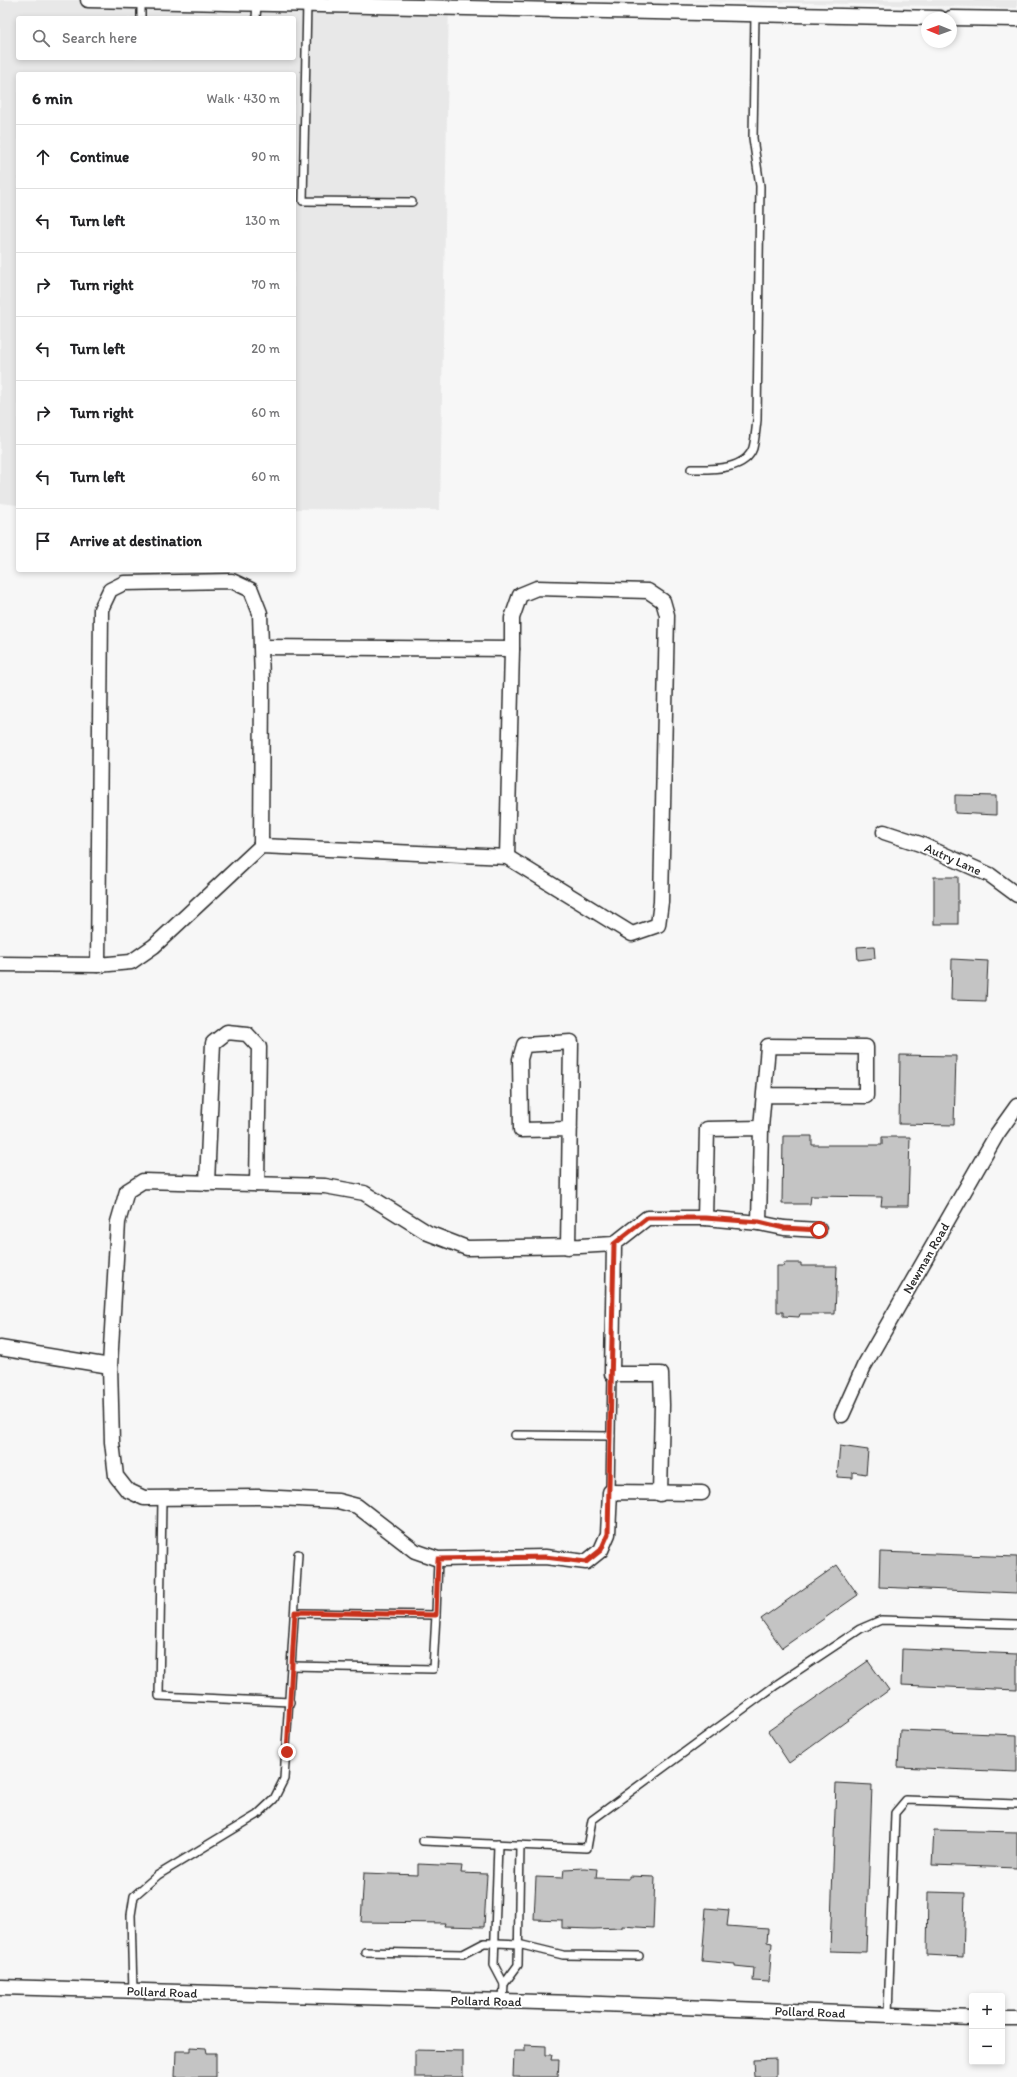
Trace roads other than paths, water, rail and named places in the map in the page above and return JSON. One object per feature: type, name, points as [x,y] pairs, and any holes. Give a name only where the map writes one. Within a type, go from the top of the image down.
[{"type":"street","points":[[88,0],[257,3],[307,2],[921,18]]},
{"type":"street","points":[[957,18],[1017,20]]},
{"type":"street","points":[[98,965],[101,609],[110,590],[124,583],[232,580],[251,590],[260,613],[260,846]]},
{"type":"street","points":[[0,964],[98,965],[131,962],[154,946],[260,846],[507,857],[632,934],[658,925],[661,902],[667,623],[663,601],[648,591],[537,588],[520,594],[512,618],[507,857]]},
{"type":"street","points":[[261,647],[512,649]]},
{"type":"street","name":"Autry Lane","points":[[884,832],[920,844],[990,875],[1017,895]]},
{"type":"street","points":[[206,1183],[213,1043],[227,1032],[247,1034],[259,1047],[257,1184]]},
{"type":"street","points":[[568,1247],[570,1129],[571,1042],[524,1045],[520,1059],[521,1130],[570,1129]]},
{"type":"street","points":[[759,1222],[761,1128],[768,1046],[866,1047],[866,1096],[764,1095]]},
{"type":"street","name":"Newman Road","points":[[842,1415],[864,1366],[998,1134],[1017,1106]]},
{"type":"street","points":[[705,1218],[707,1129],[761,1128]]},
{"type":"street","points":[[702,1493],[660,1494],[610,1492],[608,1534],[601,1550],[586,1562],[545,1557],[438,1559],[415,1551],[357,1506],[338,1501],[259,1497],[162,1499],[144,1498],[127,1490],[116,1476],[112,1442],[110,1366],[118,1222],[127,1191],[143,1181],[325,1186],[364,1193],[428,1233],[467,1248],[568,1247],[614,1244],[647,1218],[705,1218],[759,1222],[784,1228],[819,1230]]},
{"type":"street","points":[[614,1244],[612,1374],[661,1374],[662,1405],[660,1494]]},
{"type":"street","points":[[0,1348],[110,1366]]},
{"type":"street","name":"Pollard Road","points":[[0,1987],[133,1990],[969,2018]]},
{"type":"street","points":[[1005,2019],[1017,2019]]},
{"type":"lane","points":[[140,1],[140,16]]},
{"type":"lane","points":[[307,2],[303,201],[412,202]]},
{"type":"lane","points":[[256,16],[257,3]]},
{"type":"lane","points":[[691,469],[725,468],[740,463],[752,450],[757,420],[760,186],[753,138],[756,14]]},
{"type":"lane","points":[[610,1492],[612,1374]]},
{"type":"lane","points":[[515,1435],[611,1436]]},
{"type":"lane","points":[[162,1499],[158,1696],[290,1702]]},
{"type":"lane","points":[[133,1990],[131,1915],[134,1896],[158,1875],[257,1815],[274,1799],[284,1778],[290,1702],[298,1554]]},
{"type":"lane","points":[[292,1666],[433,1669],[438,1559]]},
{"type":"lane","points":[[295,1612],[436,1615]]},
{"type":"lane","points":[[423,1841],[586,1848],[592,1820],[776,1686],[860,1629],[881,1620],[1017,1624]]},
{"type":"lane","points":[[888,2015],[895,1813],[906,1800],[1017,1804]]},
{"type":"lane","points":[[498,1844],[496,1943],[494,1965],[504,1984],[503,2002]]},
{"type":"lane","points":[[504,1984],[518,1965],[520,1845]]},
{"type":"lane","points":[[365,1952],[462,1954],[484,1944],[496,1943],[518,1944],[563,1954],[639,1956]]}]
